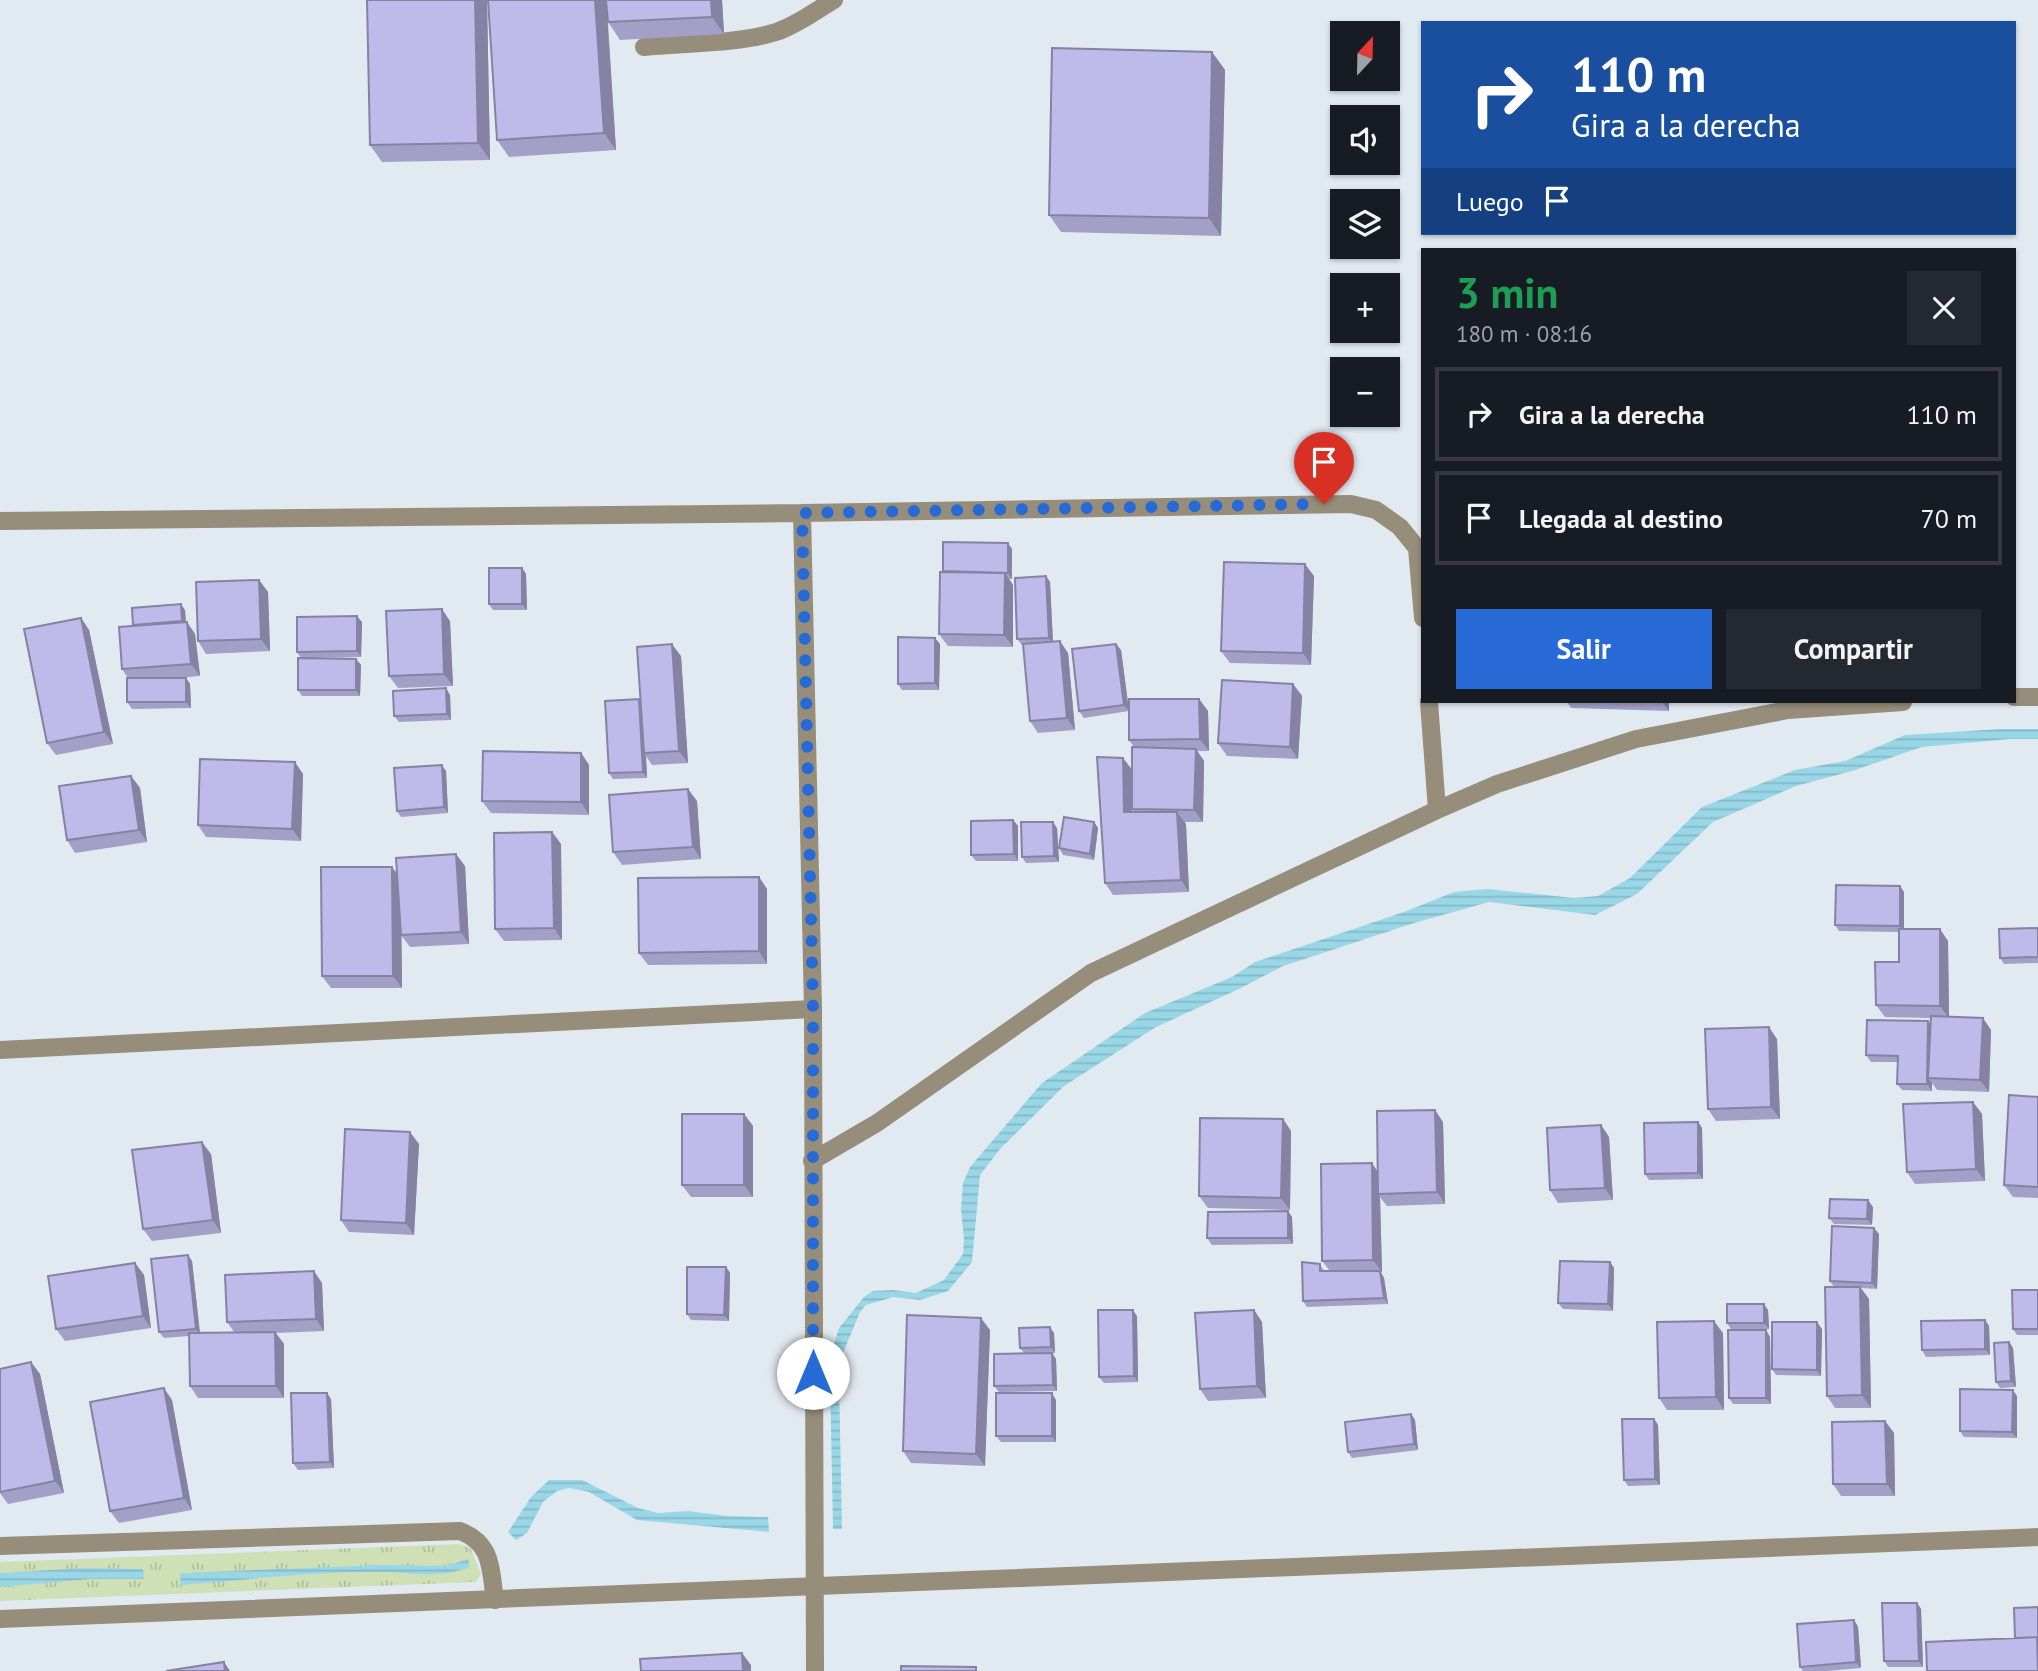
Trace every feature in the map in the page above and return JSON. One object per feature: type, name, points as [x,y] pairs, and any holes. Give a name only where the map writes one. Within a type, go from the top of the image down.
[{"type":"street","points":[[644,47],[749,38],[775,32],[834,0]]},
{"type":"street","points":[[0,522],[1351,504],[1376,510],[1400,527],[1418,548],[1421,590]]},
{"type":"street","points":[[802,513],[813,1009],[815,1671]]},
{"type":"street","points":[[2016,697],[2038,697]]},
{"type":"street","points":[[1429,703],[1437,810]]},
{"type":"street","points":[[812,1161],[877,1123],[1090,973],[1497,784],[1636,739],[1788,710],[1889,703]]},
{"type":"street","points":[[0,1050],[813,1009]]},
{"type":"street","points":[[0,1546],[460,1531],[474,1537],[485,1548],[495,1600]]},
{"type":"street","points":[[0,1619],[2038,1537]]},
{"type":"green space","points":[[458,1544],[470,1547],[481,1574],[476,1582],[0,1601],[0,1562]]},
{"type":"water","points":[[2038,729],[2038,739],[1922,747],[1852,771],[1796,786],[1713,822],[1637,894],[1595,915],[1489,902],[1414,923],[1283,966],[1156,1027],[1064,1086],[1000,1149],[980,1175],[972,1262],[948,1291],[920,1300],[893,1297],[866,1305],[860,1312],[843,1353],[839,1379],[842,1529],[833,1529],[830,1376],[832,1350],[839,1328],[864,1297],[873,1291],[916,1293],[944,1280],[963,1254],[963,1183],[970,1167],[1042,1083],[1145,1013],[1232,977],[1255,962],[1404,912],[1454,892],[1487,889],[1574,898],[1598,896],[1630,878],[1702,807],[1795,770],[1845,761],[1905,735]]},
{"type":"water","points":[[549,1480],[582,1480],[638,1508],[658,1513],[688,1511],[768,1517],[769,1532],[637,1520],[589,1492],[569,1488],[557,1491],[543,1502],[527,1533],[516,1540],[508,1532],[531,1497]]},
{"type":"water","points":[[468,1559],[470,1567],[435,1574],[330,1573],[181,1585],[180,1573],[382,1565],[446,1566]]},
{"type":"water","points":[[85,1568],[143,1569],[144,1579],[90,1579],[0,1587],[0,1573]]},
{"type":"building","points":[[367,0],[475,0],[478,143],[370,145]]},
{"type":"building","points":[[488,0],[595,0],[604,133],[497,140]]},
{"type":"building","points":[[606,0],[711,0],[712,17],[608,22]]},
{"type":"building","points":[[1052,48],[1212,52],[1209,218],[1049,215]]},
{"type":"building","points":[[943,542],[1008,543],[1008,573],[943,571]]},
{"type":"building","points":[[1224,562],[1305,564],[1303,653],[1221,651]]},
{"type":"building","points":[[489,568],[522,568],[522,604],[489,604]]},
{"type":"building","points":[[940,572],[1005,573],[1004,635],[939,634]]},
{"type":"building","points":[[1046,576],[1049,638],[1017,639],[1015,578]]},
{"type":"building","points":[[259,580],[261,639],[198,641],[196,582]]},
{"type":"building","points":[[181,604],[182,621],[133,625],[132,608]]},
{"type":"building","points":[[442,609],[444,674],[389,676],[386,611]]},
{"type":"building","points":[[357,616],[357,651],[297,652],[297,617]]},
{"type":"building","points":[[81,618],[104,732],[47,743],[24,629]]},
{"type":"building","points":[[187,622],[191,664],[122,669],[119,627]]},
{"type":"building","points":[[898,637],[935,638],[935,683],[898,684]]},
{"type":"building","points":[[1060,641],[1067,718],[1030,721],[1023,644]]},
{"type":"building","points":[[672,644],[679,751],[644,753],[637,647]]},
{"type":"building","points":[[1116,644],[1124,705],[1079,711],[1072,649]]},
{"type":"building","points":[[298,658],[356,659],[356,690],[298,690]]},
{"type":"building","points":[[127,678],[186,678],[186,702],[127,702]]},
{"type":"building","points":[[1222,680],[1293,684],[1290,747],[1218,743]]},
{"type":"building","points":[[446,688],[447,714],[394,716],[393,691]]},
{"type":"building","points":[[639,699],[643,772],[609,773],[605,701]]},
{"type":"building","points":[[1129,699],[1199,699],[1200,739],[1129,740]]},
{"type":"building","points":[[1132,747],[1196,749],[1194,810],[1132,809]]},
{"type":"building","points":[[483,751],[581,753],[581,802],[482,801]]},
{"type":"building","points":[[1097,757],[1123,758],[1124,812],[1177,812],[1181,880],[1105,883]]},
{"type":"building","points":[[200,759],[295,762],[292,829],[198,825]]},
{"type":"building","points":[[442,765],[444,807],[397,811],[394,768]]},
{"type":"building","points":[[131,776],[139,830],[67,840],[59,786]]},
{"type":"building","points":[[688,789],[693,847],[613,852],[609,795]]},
{"type":"building","points":[[1064,817],[1094,822],[1090,854],[1059,848]]},
{"type":"building","points":[[1013,820],[1014,854],[971,855],[971,821]]},
{"type":"building","points":[[1021,822],[1053,822],[1054,856],[1022,857]]},
{"type":"building","points":[[552,832],[554,928],[495,929],[494,833]]},
{"type":"building","points":[[456,854],[461,932],[401,935],[396,858]]},
{"type":"building","points":[[321,867],[392,867],[393,976],[322,976]]},
{"type":"building","points":[[759,877],[759,951],[639,953],[638,878]]},
{"type":"building","points":[[1836,885],[1900,886],[1900,926],[1835,925]]},
{"type":"building","points":[[2038,928],[2038,957],[2000,958],[1999,929]]},
{"type":"building","points":[[1899,929],[1940,929],[1940,1006],[1876,1005],[1875,962],[1899,962]]},
{"type":"building","points":[[1931,1016],[1983,1018],[1980,1080],[1928,1078]]},
{"type":"building","points":[[1867,1020],[1928,1021],[1927,1084],[1897,1084],[1898,1056],[1866,1055]]},
{"type":"building","points":[[1769,1027],[1771,1107],[1708,1109],[1705,1029]]},
{"type":"building","points":[[2009,1095],[2038,1097],[2038,1187],[2004,1185]]},
{"type":"building","points":[[1973,1102],[1976,1169],[1907,1172],[1903,1104]]},
{"type":"building","points":[[1435,1110],[1437,1192],[1378,1194],[1377,1111]]},
{"type":"building","points":[[682,1114],[744,1114],[744,1185],[682,1185]]},
{"type":"building","points":[[1200,1118],[1283,1119],[1281,1198],[1199,1196]]},
{"type":"building","points":[[1698,1122],[1698,1173],[1645,1174],[1644,1123]]},
{"type":"building","points":[[1601,1125],[1605,1188],[1550,1190],[1547,1128]]},
{"type":"building","points":[[345,1129],[410,1132],[406,1223],[341,1220]]},
{"type":"building","points":[[202,1142],[213,1220],[143,1229],[132,1150]]},
{"type":"building","points":[[1372,1163],[1373,1260],[1322,1261],[1321,1164]]},
{"type":"building","points":[[1830,1199],[1868,1200],[1867,1219],[1829,1218]]},
{"type":"building","points":[[1288,1211],[1288,1238],[1207,1238],[1208,1212]]},
{"type":"building","points":[[1832,1226],[1874,1228],[1872,1283],[1830,1281]]},
{"type":"building","points":[[188,1255],[196,1329],[159,1332],[151,1259]]},
{"type":"building","points":[[1560,1261],[1610,1262],[1608,1304],[1558,1303]]},
{"type":"building","points":[[1302,1262],[1320,1264],[1320,1271],[1380,1271],[1384,1298],[1303,1301]]},
{"type":"building","points":[[135,1263],[143,1316],[56,1329],[48,1276]]},
{"type":"building","points":[[687,1267],[726,1267],[724,1315],[687,1314]]},
{"type":"building","points":[[314,1271],[316,1319],[227,1322],[225,1275]]},
{"type":"building","points":[[1825,1287],[1860,1287],[1862,1395],[1827,1396]]},
{"type":"building","points":[[2012,1290],[2038,1290],[2038,1329],[2013,1329]]},
{"type":"building","points":[[1727,1304],[1764,1304],[1764,1323],[1727,1323]]},
{"type":"building","points":[[1098,1310],[1133,1310],[1134,1376],[1099,1377]]},
{"type":"building","points":[[1254,1310],[1257,1386],[1200,1389],[1195,1313]]},
{"type":"building","points":[[907,1315],[981,1318],[976,1454],[903,1451]]},
{"type":"building","points":[[1985,1320],[1985,1349],[1922,1350],[1921,1321]]},
{"type":"building","points":[[1714,1321],[1716,1397],[1659,1398],[1657,1322]]},
{"type":"building","points":[[1772,1322],[1817,1322],[1817,1370],[1772,1369]]},
{"type":"building","points":[[1050,1327],[1051,1347],[1020,1348],[1019,1328]]},
{"type":"building","points":[[1728,1330],[1766,1330],[1766,1398],[1729,1398]]},
{"type":"building","points":[[275,1332],[276,1386],[190,1386],[189,1333]]},
{"type":"building","points":[[2009,1342],[2011,1381],[1996,1382],[1994,1343]]},
{"type":"building","points":[[1052,1353],[1053,1385],[994,1386],[994,1354]]},
{"type":"building","points":[[31,1362],[55,1481],[0,1492],[0,1369]]},
{"type":"building","points":[[164,1388],[184,1498],[110,1511],[90,1402]]},
{"type":"building","points":[[1960,1389],[2013,1390],[2012,1432],[1960,1431]]},
{"type":"building","points":[[291,1393],[327,1393],[330,1462],[293,1463]]},
{"type":"building","points":[[996,1393],[1052,1393],[1052,1436],[996,1436]]},
{"type":"building","points":[[1411,1414],[1414,1444],[1348,1452],[1345,1422]]},
{"type":"building","points":[[1622,1419],[1654,1419],[1655,1479],[1624,1480]]},
{"type":"building","points":[[1885,1421],[1887,1484],[1833,1484],[1832,1422]]},
{"type":"building","points":[[1882,1603],[1917,1603],[1919,1661],[1884,1661]]},
{"type":"building","points":[[2038,1607],[2038,1638],[2015,1638],[2014,1608]]},
{"type":"building","points":[[1854,1620],[1856,1662],[1800,1667],[1797,1624]]},
{"type":"building","points":[[2037,1637],[2038,1671],[1927,1671],[1926,1642]]},
{"type":"building","points":[[742,1653],[743,1671],[641,1671],[640,1659]]},
{"type":"building","points":[[224,1662],[225,1671],[166,1671]]},
{"type":"building","points":[[901,1666],[976,1667],[976,1671],[901,1671]]},
{"type":"route","points":[[813,1373],[813,1009],[802,513],[1324,504]]}]
